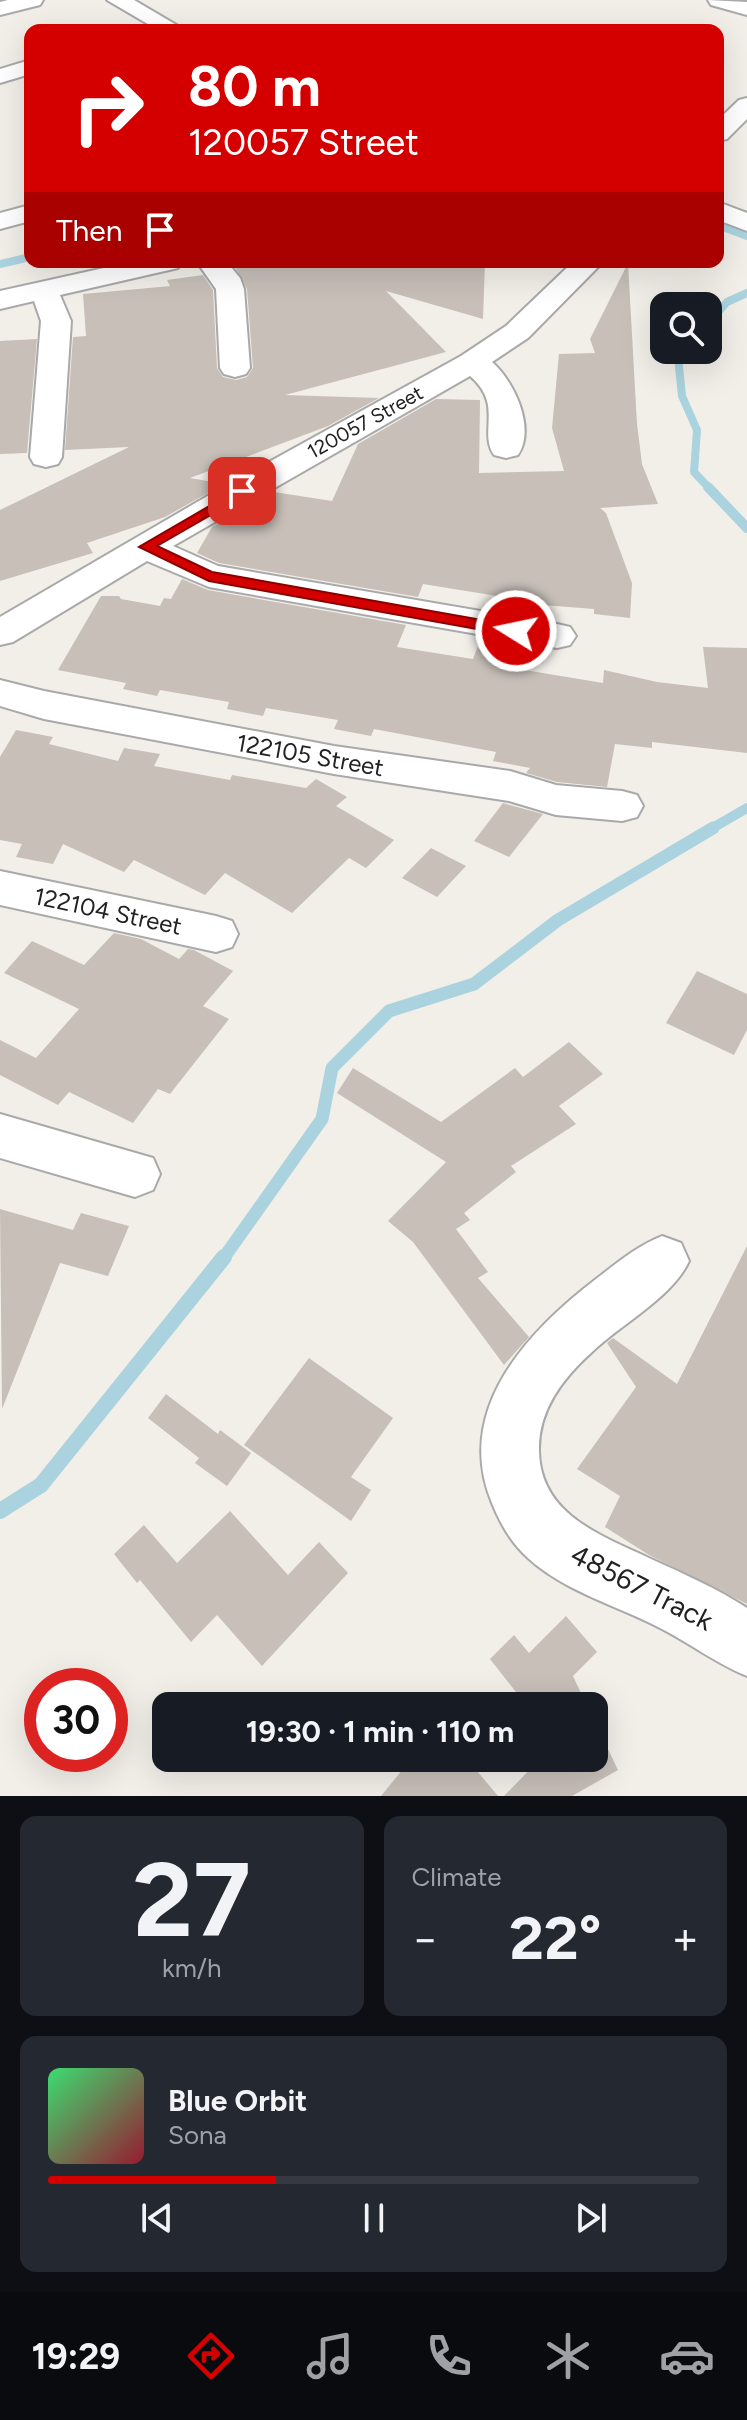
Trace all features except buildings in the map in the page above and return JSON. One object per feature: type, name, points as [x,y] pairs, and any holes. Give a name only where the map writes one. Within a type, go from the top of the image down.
[{"type":"street","points":[[0,9],[32,0]]},
{"type":"street","points":[[118,0],[157,24]]},
{"type":"street","points":[[0,76],[24,69]]},
{"type":"street","points":[[730,131],[747,105]]},
{"type":"street","points":[[724,213],[747,223]]},
{"type":"street","points":[[0,221],[24,215]]},
{"type":"street","points":[[0,300],[142,268]]},
{"type":"street","points":[[217,268],[226,278],[230,289],[235,368]]},
{"type":"street","name":"120057 Street","points":[[0,633],[472,362],[517,332],[583,268]]},
{"type":"street","points":[[44,291],[56,321],[46,457]]},
{"type":"street","points":[[472,362],[499,385],[504,395],[506,448]]},
{"type":"street","points":[[146,547],[209,576],[557,636]]},
{"type":"street","name":"122105 Street","points":[[0,693],[44,705],[334,760],[510,786],[556,800],[622,806]]},
{"type":"street","name":"122104 Street","points":[[0,888],[216,934]]},
{"type":"street","points":[[0,1136],[135,1174]]},
{"type":"street","name":"48567 Track","points":[[662,1261],[546,1360],[521,1400],[513,1426],[507,1460],[514,1492],[550,1537],[575,1556],[706,1617],[747,1645]]},
{"type":"waterway","points":[[724,227],[747,236]]},
{"type":"waterway","points":[[0,264],[24,258]]},
{"type":"waterway","points":[[722,308],[727,302],[747,293]]},
{"type":"waterway","points":[[679,364],[682,396],[697,430],[694,472],[710,489]]},
{"type":"waterway","points":[[708,487],[747,528]]},
{"type":"waterway","points":[[709,830],[747,808]]},
{"type":"waterway","points":[[223,1259],[322,1119],[332,1068],[389,1011],[474,984],[558,920],[713,828]]},
{"type":"waterway","points":[[0,1511],[41,1485],[224,1257]]},
{"type":"route","points":[[242,491],[146,547],[209,576],[516,631]]}]
